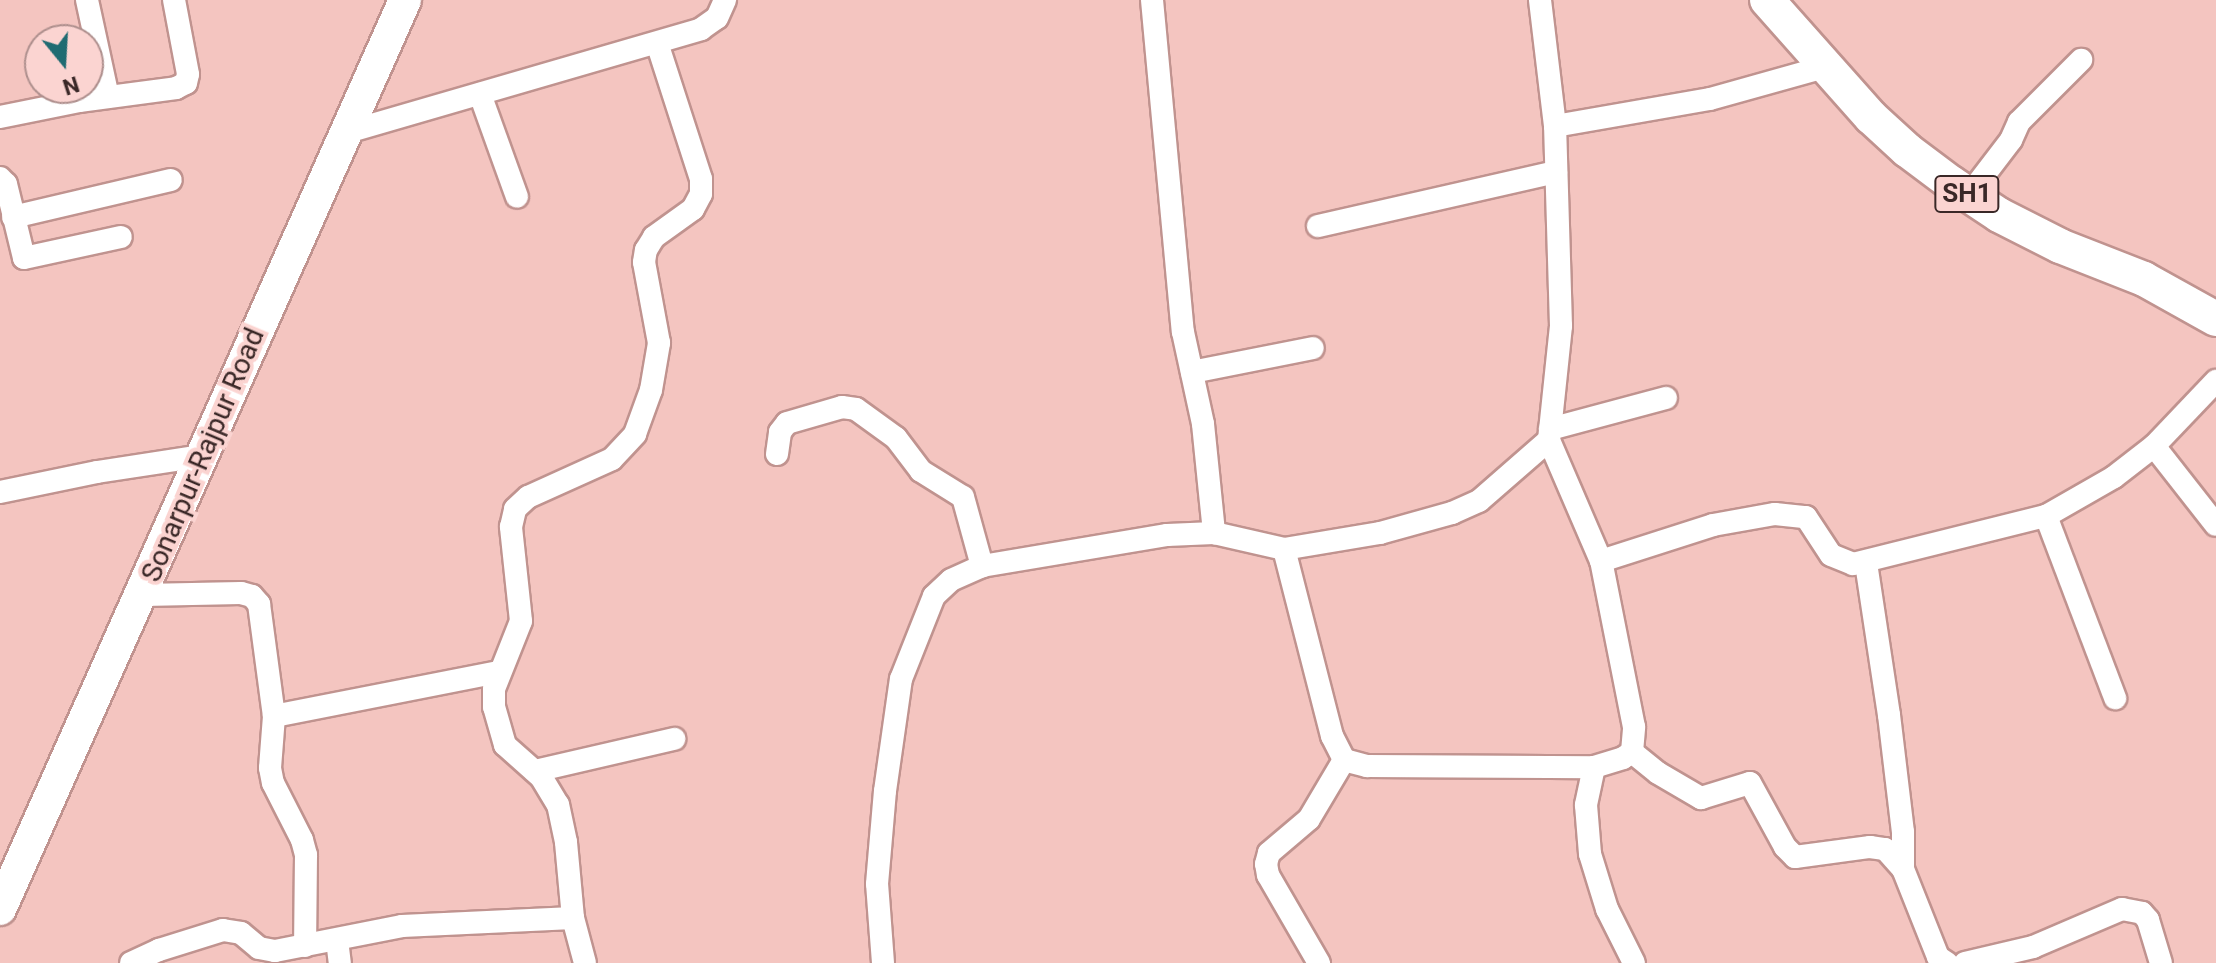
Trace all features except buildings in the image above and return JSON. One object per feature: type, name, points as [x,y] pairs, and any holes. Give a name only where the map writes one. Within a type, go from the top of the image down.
[{"type":"main road","name":"Sonarpur-Rajpur Road","points":[[0,909],[143,595],[201,456],[405,0]]},
{"type":"main road","name":"SH1","points":[[1767,0],[1871,117],[1907,150],[1969,195],[2034,233],[2144,279],[2216,319]]},
{"type":"street","points":[[87,0],[108,97]]},
{"type":"street","points":[[0,117],[176,88],[186,83],[188,74],[174,0]]},
{"type":"street","points":[[344,133],[657,43],[717,18],[725,0]]},
{"type":"street","points":[[1152,0],[1183,332],[1203,424],[1214,533]]},
{"type":"street","points":[[1540,0],[1555,126],[1561,326],[1550,434],[1601,561],[1634,727],[1632,752]]},
{"type":"street","points":[[585,963],[573,918],[566,842],[558,805],[552,789],[505,745],[499,729],[494,689],[498,672],[521,621],[511,527],[515,509],[528,497],[612,459],[635,434],[651,390],[659,343],[644,262],[646,250],[654,237],[693,209],[701,194],[701,179],[657,43]]},
{"type":"street","points":[[1969,195],[2011,140],[2019,122],[2081,60]]},
{"type":"street","points":[[1555,126],[1710,99],[1828,66]]},
{"type":"street","points":[[480,94],[517,197]]},
{"type":"street","points":[[1318,226],[1556,172]]},
{"type":"street","points":[[0,178],[6,184],[24,258],[121,237]]},
{"type":"street","points":[[13,217],[171,180]]},
{"type":"street","points":[[1192,372],[1313,348]]},
{"type":"street","points":[[1601,561],[1713,525],[1795,513],[1806,517],[1831,555],[1842,562],[1866,563],[2046,516],[2114,477],[2154,446],[2216,381]]},
{"type":"street","points":[[883,963],[877,884],[878,845],[901,679],[934,596],[951,580],[982,566],[1167,535],[1214,533],[1284,549],[1380,533],[1452,513],[1479,501],[1550,434],[1666,398]]},
{"type":"street","points":[[777,454],[780,432],[787,423],[842,407],[856,409],[896,438],[921,471],[963,497],[982,566]]},
{"type":"street","points":[[2154,446],[2216,525]]},
{"type":"street","points":[[0,492],[201,456]]},
{"type":"street","points":[[2046,516],[2115,698]]},
{"type":"street","points":[[1284,549],[1332,736],[1344,760],[1367,766],[1594,767],[1632,752]]},
{"type":"street","points":[[1866,563],[1889,715],[1903,869],[1938,957],[1947,963]]},
{"type":"street","points":[[143,595],[241,593],[252,596],[263,617],[274,716],[270,768],[273,783],[302,840],[306,855],[305,946]]},
{"type":"street","points":[[274,716],[498,672]]},
{"type":"street","points":[[535,771],[674,739]]},
{"type":"street","points":[[1632,752],[1658,773],[1701,798],[1750,783],[1785,847],[1795,857],[1870,847],[1885,849],[1903,869]]},
{"type":"street","points":[[1319,963],[1268,875],[1266,864],[1269,853],[1315,811],[1344,760]]},
{"type":"street","points":[[1594,767],[1586,805],[1590,854],[1607,909],[1634,963]]},
{"type":"street","points":[[1965,963],[2033,947],[2122,909],[2142,913],[2148,920],[2161,963]]},
{"type":"street","points":[[131,963],[159,950],[223,930],[241,933],[259,955],[305,946],[338,952],[430,924],[573,918]]}]
